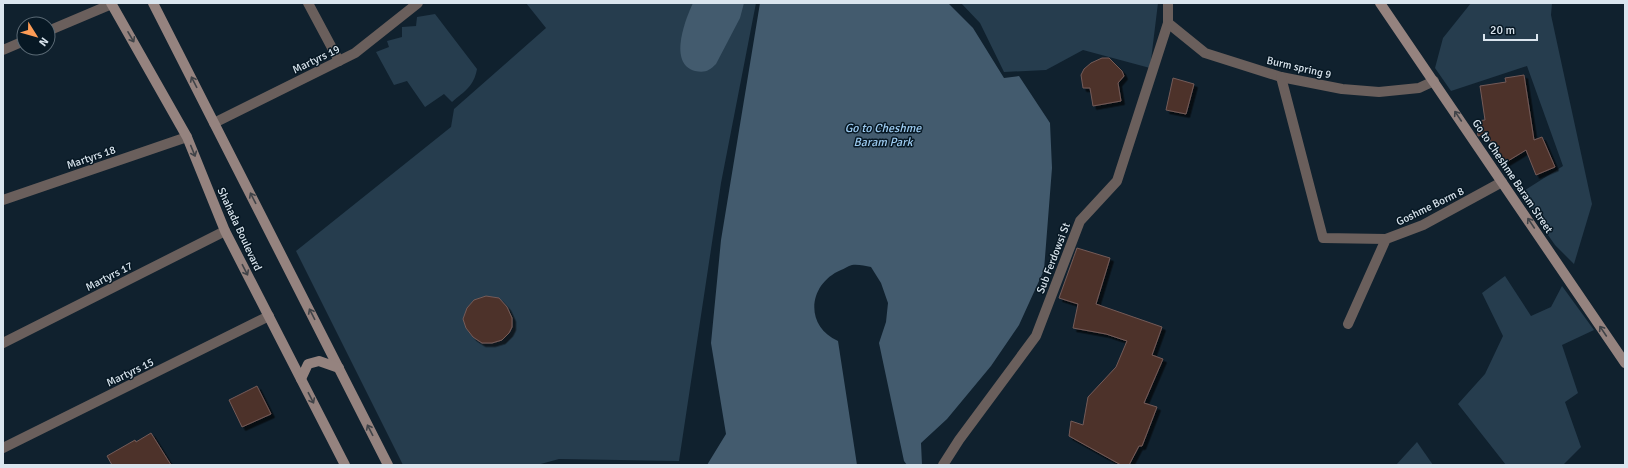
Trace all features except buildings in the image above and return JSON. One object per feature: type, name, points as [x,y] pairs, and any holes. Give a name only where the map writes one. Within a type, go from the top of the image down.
[{"type":"main road","points":[[154,3],[388,465]]},
{"type":"main road","name":"Go to Cheshme Baram Street","points":[[1380,3],[1625,363]]},
{"type":"main road","name":"Shahada Boulevard","points":[[112,4],[187,136],[225,231],[345,465]]},
{"type":"main road","points":[[301,379],[308,364],[319,361],[339,368]]},
{"type":"street","points":[[308,3],[339,61]]},
{"type":"street","name":"Martyrs 19","points":[[214,122],[356,53],[418,3]]},
{"type":"street","name":"Sub Ferdowsi St","points":[[943,465],[959,440],[1036,336],[1080,221],[1117,181],[1168,23],[1168,3]]},
{"type":"street","points":[[56,28],[112,4]]},
{"type":"street","name":"Burm spring 9","points":[[1168,23],[1205,53],[1281,77],[1342,89],[1379,92],[1419,88],[1434,81]]},
{"type":"street","points":[[3,50],[16,44]]},
{"type":"street","points":[[1281,77],[1323,238],[1386,239],[1348,324]]},
{"type":"street","name":"Martyrs 18","points":[[3,200],[187,136]]},
{"type":"street","name":"Goshme Borm 8","points":[[1386,239],[1423,225],[1502,182]]},
{"type":"street","name":"Martyrs 17","points":[[3,343],[225,231]]},
{"type":"street","name":"Martyrs 15","points":[[3,448],[269,316]]},
{"type":"shaded area","points":[[526,3],[756,3],[721,183],[679,461],[559,459],[537,465],[403,465],[296,251],[451,127],[454,109],[546,28]]},
{"type":"shaded area","points":[[961,3],[1158,3],[1150,68],[1083,50],[1046,70],[1004,72],[980,23]]},
{"type":"shaded area","points":[[1471,3],[1552,3],[1551,15],[1592,204],[1574,264],[1555,245],[1519,194],[1563,166],[1527,66],[1451,91],[1435,68],[1443,38]]},
{"type":"shaded area","points":[[435,14],[477,69],[474,80],[471,84],[452,102],[444,94],[425,107],[407,81],[394,85],[376,52],[389,47],[387,41],[402,37],[402,27],[416,26],[417,17]]},
{"type":"shaded area","points":[[1505,276],[1531,316],[1551,307],[1562,286],[1594,330],[1562,345],[1578,393],[1565,402],[1581,447],[1563,465],[1506,465],[1458,404],[1485,374],[1503,336],[1482,293]]},
{"type":"shaded area","points":[[1417,442],[1433,465],[1396,465]]},
{"type":"water","points":[[693,3],[744,3],[740,18],[716,64],[704,72],[695,71],[687,67],[682,60],[680,51],[683,30]]},
{"type":"water","name":"Go to Cheshme Baram Park","points":[[760,3],[948,3],[973,28],[1004,78],[1019,76],[1050,123],[1052,168],[1044,270],[1019,325],[991,366],[947,419],[921,443],[922,465],[907,465],[904,461],[879,343],[886,322],[888,303],[881,283],[871,267],[852,265],[830,276],[822,285],[814,305],[815,316],[819,326],[827,334],[838,341],[857,465],[707,465],[726,434],[711,343],[721,240]]}]
